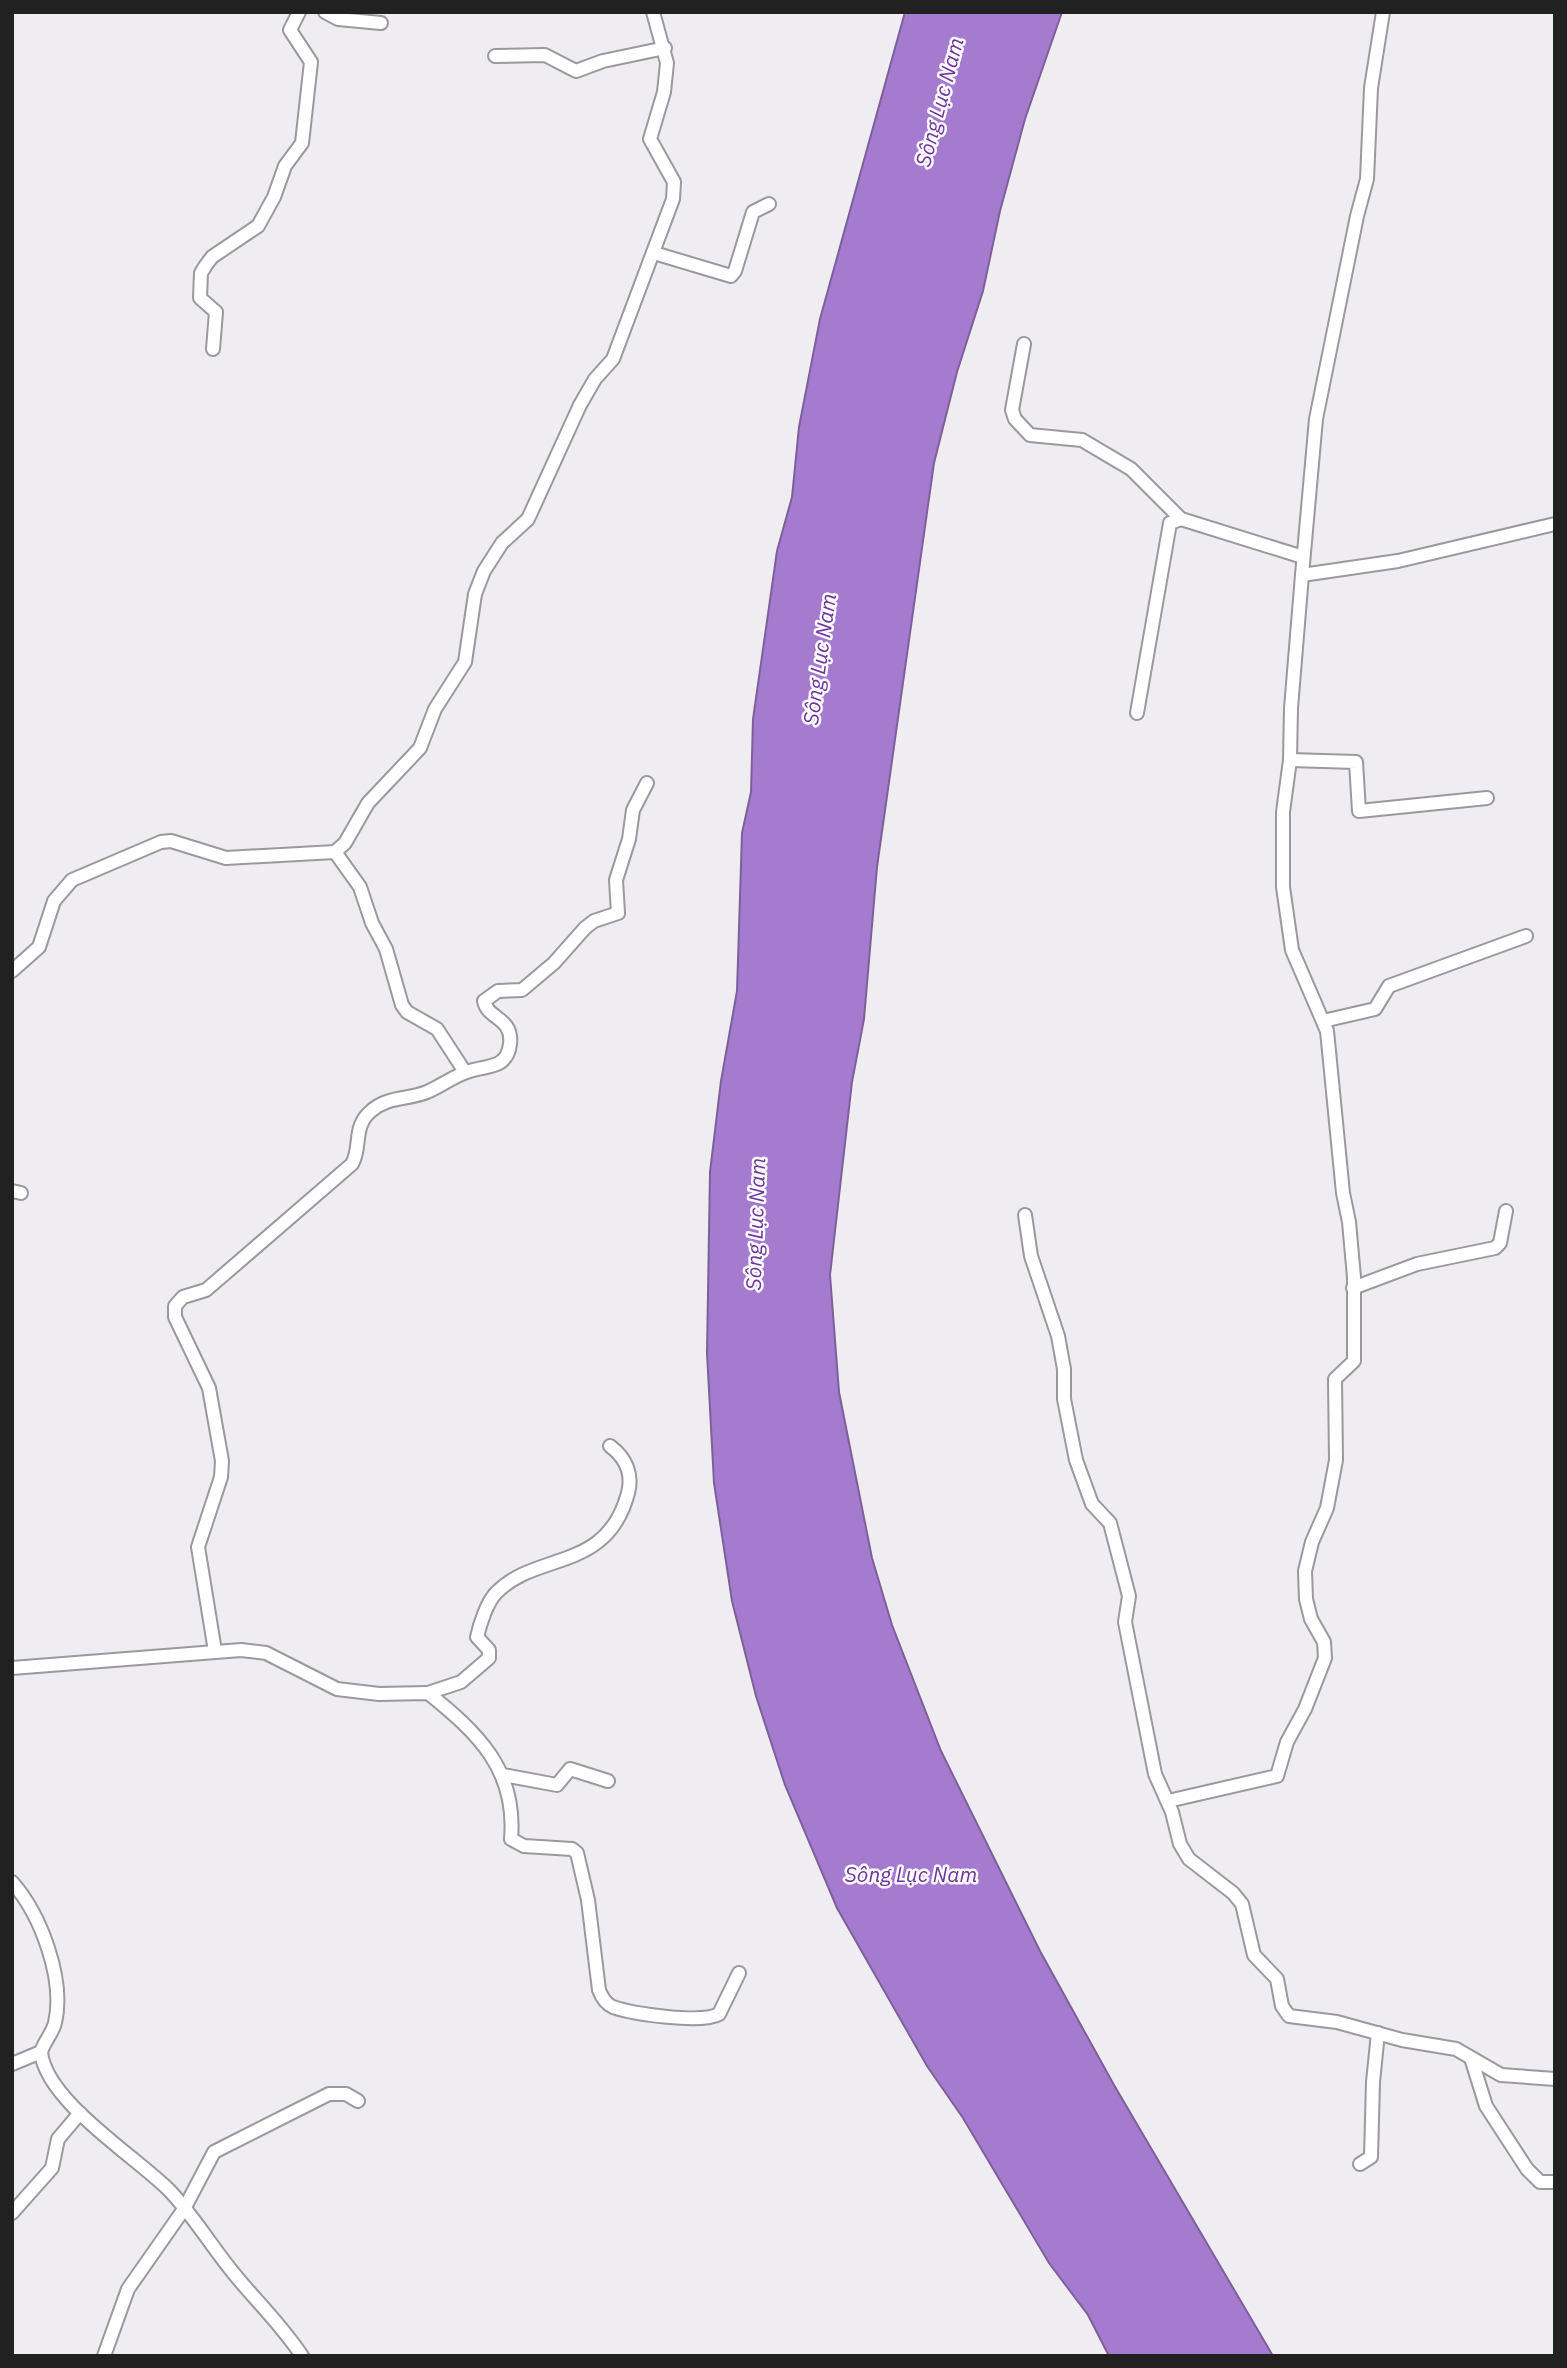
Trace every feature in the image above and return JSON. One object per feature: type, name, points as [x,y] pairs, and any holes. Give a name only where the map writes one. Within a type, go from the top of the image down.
[{"type":"street","points":[[213,349],[217,317],[216,312],[200,298],[201,273],[212,257],[258,226],[274,197],[280,175],[303,137],[311,62],[290,30],[299,12]]},
{"type":"street","points":[[325,12],[338,19],[381,23]]},
{"type":"street","points":[[12,971],[39,947],[54,901],[63,888],[79,876],[152,844],[171,841],[226,858],[335,852],[345,843],[368,803],[413,757],[424,740],[435,709],[465,662],[475,594],[484,571],[502,542],[528,519],[541,497],[580,405],[595,379],[613,359],[675,190],[674,182],[650,139],[664,92],[667,64],[665,48],[653,12]]},
{"type":"street","points":[[1168,1801],[1276,1776],[1287,1742],[1319,1678],[1325,1648],[1311,1619],[1306,1599],[1305,1571],[1312,1542],[1327,1508],[1336,1460],[1335,1379],[1354,1362],[1353,1288],[1349,1222],[1323,1021],[1292,950],[1286,919],[1282,837],[1316,419],[1367,179],[1371,88],[1382,12]]},
{"type":"street","points":[[495,56],[545,55],[576,71],[603,61],[665,48]]},
{"type":"street","points":[[654,253],[731,276],[736,271],[753,212],[769,205]]},
{"type":"street","points":[[1024,344],[1012,400],[1015,419],[1021,429],[1035,437],[1060,436],[1082,440],[1105,452],[1131,469],[1181,519],[1303,557]]},
{"type":"street","points":[[1138,713],[1170,523],[1181,519]]},
{"type":"street","points":[[1302,575],[1398,561],[1555,524]]},
{"type":"street","points":[[1290,760],[1356,762],[1360,810],[1487,798]]},
{"type":"street","points":[[215,1651],[198,1547],[221,1477],[222,1461],[209,1388],[175,1317],[175,1306],[183,1297],[206,1290],[352,1164],[357,1135],[370,1111],[386,1101],[424,1093],[465,1072],[499,1064],[508,1052],[509,1031],[505,1023],[486,1008],[486,997],[498,991],[523,990],[554,963],[585,928],[594,921],[618,913],[616,880],[629,839],[633,810],[647,783]]},
{"type":"street","points":[[335,852],[360,887],[372,923],[386,949],[402,1004],[407,1012],[437,1030],[465,1072]]},
{"type":"street","points":[[1323,1021],[1375,1009],[1389,985],[1526,936]]},
{"type":"street","points":[[1353,1288],[1417,1265],[1495,1248],[1500,1243],[1506,1211]]},
{"type":"street","points":[[1026,1215],[1031,1256],[1058,1336],[1064,1369],[1064,1399],[1076,1460],[1092,1504],[1110,1522],[1129,1596],[1125,1622],[1155,1774],[1168,1801],[1174,1828],[1189,1858],[1233,1893],[1242,1904],[1254,1955],[1277,1979],[1285,2013],[1296,2019],[1337,2022],[1456,2049],[1500,2074],[1555,2079]]},
{"type":"street","points":[[12,1668],[215,1651],[266,1653],[328,1685],[348,1691],[428,1693],[461,1682],[489,1658],[489,1650],[477,1637],[495,1594],[524,1575],[578,1555],[620,1518],[631,1477],[625,1464],[610,1446]]},
{"type":"street","points":[[428,1693],[475,1736],[498,1763],[511,1814],[511,1839],[524,1846],[572,1849],[577,1853],[588,1900],[599,1990],[606,2002],[635,2010],[712,2018],[719,2014],[739,1973]]},
{"type":"street","points":[[503,1775],[557,1785],[570,1769],[608,1781]]},
{"type":"street","points":[[12,1882],[33,1909],[48,1948],[57,1989],[54,2029],[41,2052],[12,2064]]},
{"type":"street","points":[[1360,2164],[1371,2157],[1373,2082],[1378,2033]]},
{"type":"street","points":[[41,2052],[46,2070],[80,2113],[169,2190],[239,2280],[280,2323],[302,2356]]},
{"type":"street","points":[[1471,2058],[1486,2106],[1527,2169],[1540,2182],[1555,2182]]},
{"type":"street","points":[[104,2356],[128,2289],[184,2209],[218,2148],[329,2094],[346,2094],[358,2101]]},
{"type":"street","points":[[12,2213],[52,2168],[58,2139],[80,2113]]},
{"type":"water","name":"Sông Lục Nam","points":[[905,12],[1062,12],[1025,119],[1000,211],[983,291],[957,372],[934,463],[877,867],[864,1019],[852,1082],[830,1275],[839,1392],[872,1558],[892,1625],[941,1751],[1040,1951],[1114,2085],[1273,2356],[1109,2356],[1088,2315],[1049,2263],[963,2118],[927,2066],[837,1908],[785,1785],[756,1696],[732,1601],[714,1483],[707,1353],[710,1172],[721,1081],[737,991],[742,833],[751,792],[753,719],[777,551],[792,497],[799,427],[820,319]]}]
